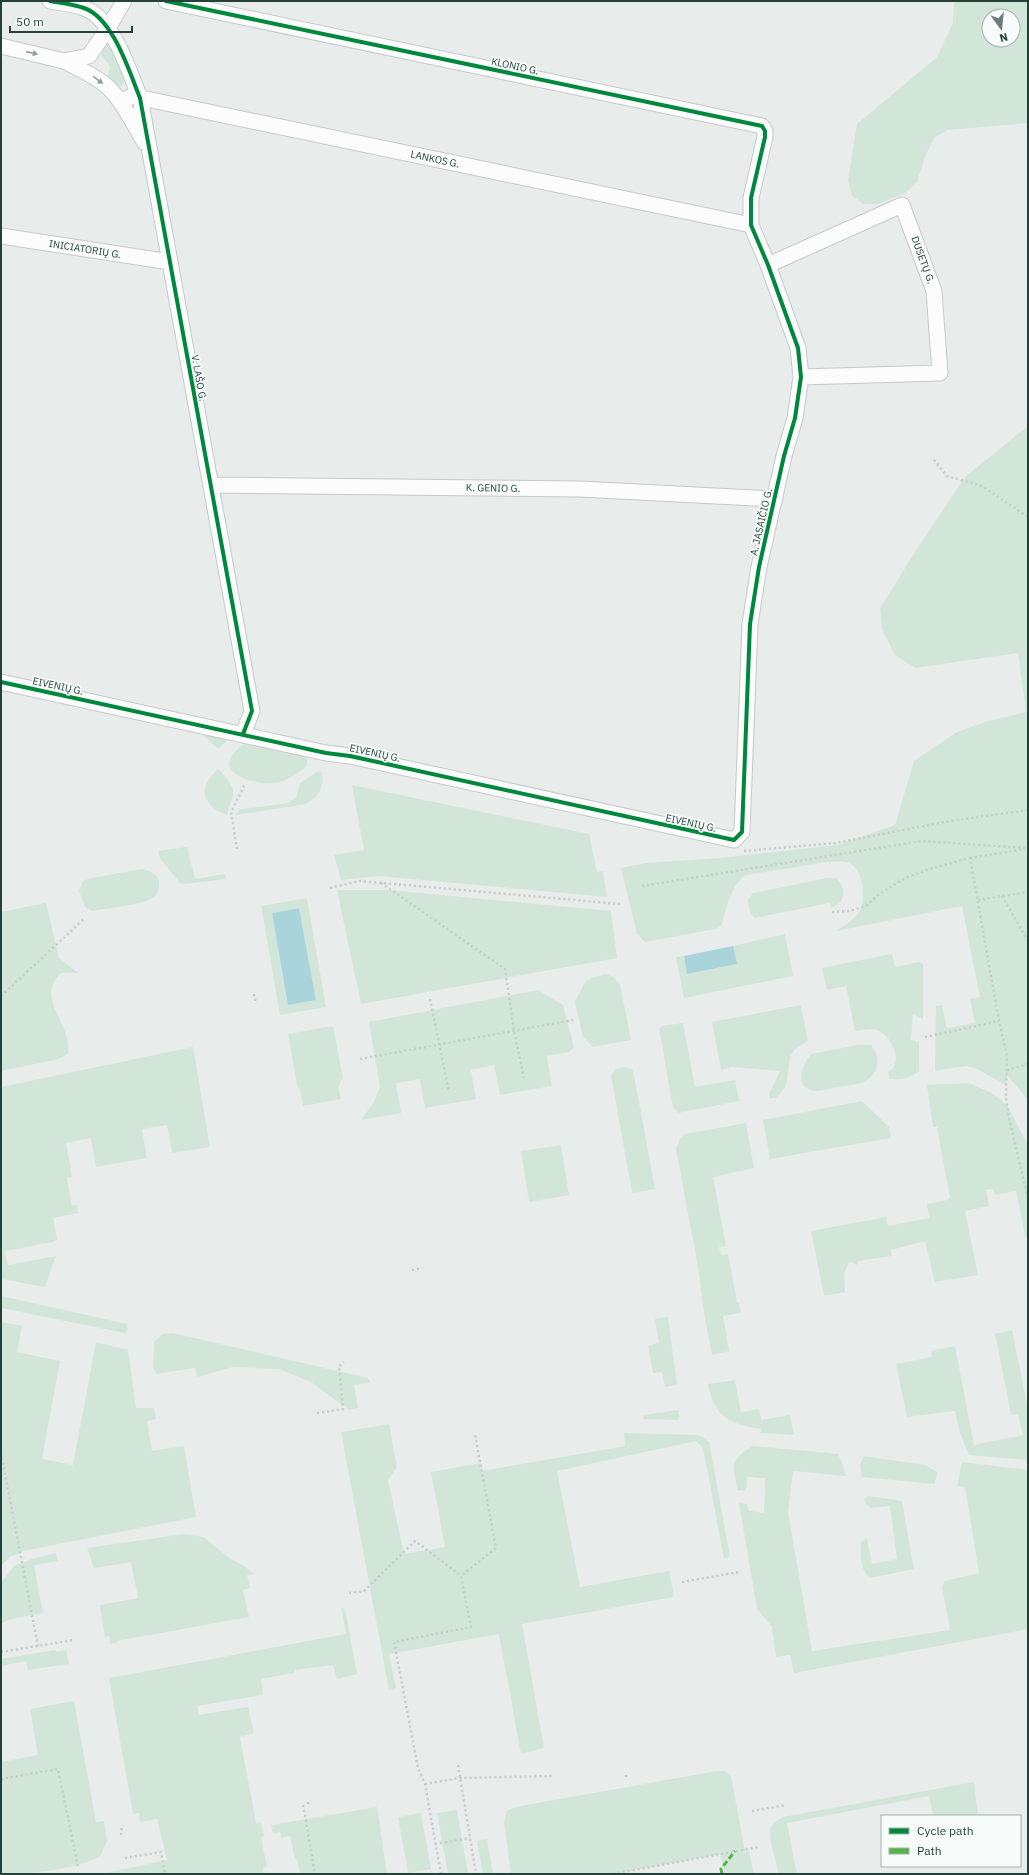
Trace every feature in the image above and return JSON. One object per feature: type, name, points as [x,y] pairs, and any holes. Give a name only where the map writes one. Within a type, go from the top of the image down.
[{"type":"street","points":[[50,1],[84,8],[100,19],[108,28]]},
{"type":"street","points":[[1,46],[64,61],[89,56],[124,1]]},
{"type":"street","name":"KLONIO G.","points":[[166,1],[762,126],[765,131],[765,137],[751,198],[751,225]]},
{"type":"street","name":"V. LAŠO G.","points":[[108,28],[125,62],[140,98],[252,711],[242,734]]},
{"type":"street","name":"V. LAŠO G.","points":[[64,61],[94,76],[109,88],[120,102],[149,151]]},
{"type":"street","name":"LANKOS G.","points":[[120,102],[132,96],[751,225]]},
{"type":"street","name":"DUSETŲ G.","points":[[768,265],[902,205],[934,291],[940,373],[801,377]]},
{"type":"street","name":"A. JASAIČIO G.","points":[[742,832],[750,624],[759,567],[795,418],[801,377],[798,348],[768,265],[751,225]]},
{"type":"street","name":"INICIATORIŲ G.","points":[[1,236],[170,262]]},
{"type":"street","name":"K. GENIO G.","points":[[210,485],[580,489],[775,499]]},
{"type":"street","name":"EIVENIŲ G.","points":[[1,682],[326,753],[357,757],[734,840],[742,832]]},
{"type":"path","points":[[934,460],[947,476],[982,486],[1028,517]]},
{"type":"path","points":[[237,849],[231,812],[245,784]]},
{"type":"path","points":[[743,852],[836,843],[950,821],[1028,810]]},
{"type":"path","points":[[642,886],[922,841],[1028,848]]},
{"type":"path","points":[[832,912],[850,911],[866,906],[879,894],[905,878],[929,869],[970,858],[1028,848]]},
{"type":"path","points":[[970,858],[999,1021],[1007,1056],[1006,1097],[1009,1118],[1028,1199]]},
{"type":"path","points":[[330,888],[360,881],[380,882],[620,904]]},
{"type":"path","points":[[380,882],[505,969],[514,1032],[524,1078]]},
{"type":"path","points":[[978,900],[1028,892]]},
{"type":"path","points":[[1002,896],[1028,940]]},
{"type":"path","points":[[1,996],[85,918]]},
{"type":"path","points":[[254,994],[256,1004]]},
{"type":"path","points":[[430,999],[449,1092]]},
{"type":"path","points":[[360,1059],[573,1020]]},
{"type":"path","points":[[925,1037],[999,1021]]},
{"type":"path","points":[[1007,1070],[1028,1064]]},
{"type":"path","points":[[412,1270],[422,1268]]},
{"type":"path","points":[[317,1413],[343,1409],[340,1366],[344,1362]]},
{"type":"path","points":[[461,1576],[496,1548],[475,1435]]},
{"type":"path","points":[[1,1453],[38,1646]]},
{"type":"path","points":[[349,1593],[364,1591],[415,1541],[461,1576],[471,1627],[394,1642],[418,1768],[425,1784],[441,1874]]},
{"type":"path","points":[[682,1582],[739,1572]]},
{"type":"path","points":[[1,1652],[74,1640]]},
{"type":"path","points":[[458,1765],[476,1874]]},
{"type":"path","points":[[1,1780],[58,1769],[78,1867]]},
{"type":"path","points":[[425,1784],[460,1778],[553,1776]]},
{"type":"path","points":[[303,1805],[316,1874]]},
{"type":"path","points":[[752,1811],[786,1805]]},
{"type":"path","points":[[121,1835],[122,1825]]},
{"type":"path","points":[[436,1844],[470,1838]]},
{"type":"path","points":[[613,1874],[759,1847]]},
{"type":"path","points":[[125,1858],[161,1852],[165,1874]]},
{"type":"green space","points":[[954,1],[1028,1],[1028,123],[948,130],[935,137],[926,154],[917,182],[905,193],[878,204],[864,204],[852,196],[848,180],[857,124],[937,57],[953,23]]},
{"type":"green space","points":[[105,44],[109,44],[124,77],[124,83],[121,86],[116,86],[106,78],[109,73],[110,66],[101,55]]},
{"type":"green space","points":[[1028,426],[1028,1100],[1007,1075],[1006,1085],[975,1068],[966,1066],[935,1071],[936,1006],[942,1005],[947,1028],[975,1023],[970,999],[980,997],[962,906],[836,931],[851,921],[859,912],[863,897],[862,884],[858,872],[851,864],[842,862],[826,862],[746,875],[736,885],[733,891],[721,926],[715,929],[645,942],[637,934],[621,868],[646,863],[720,858],[838,845],[895,825],[914,761],[957,732],[988,721],[1026,712],[1018,653],[915,668],[895,655],[882,629],[880,608],[965,477]]},
{"type":"green space","points":[[201,733],[229,738],[218,749]]},
{"type":"green space","points":[[248,743],[302,755],[307,759],[307,766],[292,777],[275,783],[259,783],[241,777],[230,767],[230,760],[242,745]]},
{"type":"green space","points":[[217,770],[219,770],[228,780],[233,791],[232,799],[228,808],[228,815],[213,808],[206,799],[205,789],[208,781]]},
{"type":"green space","points":[[318,771],[322,772],[323,778],[321,789],[311,801],[301,805],[235,815],[238,811],[243,809],[289,803],[296,797],[300,783]]},
{"type":"green space","points":[[352,785],[589,834],[597,872],[603,871],[607,897],[378,876],[341,880],[334,855],[364,850]]},
{"type":"green space","points":[[187,847],[195,879],[225,874],[226,879],[181,884],[161,860],[158,851]]},
{"type":"green space","points":[[142,869],[153,873],[158,878],[158,891],[153,898],[132,904],[92,911],[85,907],[79,891],[83,881],[91,878]]},
{"type":"green space","points":[[827,878],[836,878],[842,886],[842,899],[836,906],[831,908],[830,903],[755,918],[750,913],[748,900],[753,893]]},
{"type":"green space","points":[[337,890],[388,890],[611,911],[617,958],[361,1004]]},
{"type":"green space","points":[[307,898],[326,1007],[280,1015],[261,906]],"holes":[[[299,908],[316,1000],[288,1005],[272,913]]]},
{"type":"green space","points":[[46,903],[59,958],[78,973],[61,973],[54,983],[51,992],[56,1012],[65,1032],[68,1043],[68,1054],[58,1059],[1,1071],[1,912]]},
{"type":"green space","points":[[785,934],[793,976],[684,998],[676,957],[684,956],[687,974],[736,964],[733,946]]},
{"type":"green space","points":[[892,954],[895,967],[919,962],[923,964],[923,1019],[913,1014],[911,1040],[919,1042],[919,1071],[909,1077],[901,1079],[889,1078],[888,1072],[893,1068],[896,1062],[896,1056],[892,1044],[882,1033],[875,1029],[855,1031],[846,986],[827,990],[822,968]]},
{"type":"green space","points":[[606,974],[613,977],[620,984],[631,1040],[593,1047],[583,1037],[575,1002],[585,982],[591,978]]},
{"type":"green space","points":[[538,990],[563,1005],[574,1047],[569,1052],[547,1056],[552,1086],[500,1095],[494,1065],[471,1070],[476,1099],[425,1108],[420,1079],[396,1083],[401,1113],[361,1120],[374,1102],[380,1086],[369,1022]]},
{"type":"green space","points":[[801,1005],[808,1041],[795,1049],[790,1057],[786,1086],[776,1098],[770,1098],[769,1094],[780,1071],[732,1067],[721,1070],[712,1022]]},
{"type":"green space","points":[[683,1023],[695,1087],[735,1080],[739,1101],[678,1113],[673,1107],[659,1029],[662,1026]]},
{"type":"green space","points":[[333,1026],[343,1078],[338,1087],[341,1099],[303,1106],[300,1090],[297,1085],[288,1034]]},
{"type":"green space","points":[[858,1045],[871,1045],[876,1055],[876,1069],[870,1078],[855,1084],[819,1091],[807,1089],[803,1085],[801,1080],[802,1069],[811,1054]]},
{"type":"green space","points":[[193,1047],[210,1147],[172,1153],[167,1125],[142,1129],[147,1158],[96,1167],[91,1138],[66,1143],[72,1177],[67,1178],[72,1206],[77,1205],[78,1213],[53,1218],[57,1239],[53,1242],[5,1251],[8,1265],[56,1256],[45,1287],[1,1279],[1,1087]]},
{"type":"green space","points":[[624,1067],[632,1069],[634,1075],[655,1189],[632,1193],[611,1075],[615,1069]]},
{"type":"green space","points":[[968,1083],[990,1092],[1007,1105],[1028,1145],[1028,1237],[1025,1237],[1016,1191],[995,1195],[993,1189],[986,1190],[989,1206],[965,1211],[978,1275],[935,1282],[925,1241],[891,1250],[892,1256],[858,1261],[857,1265],[849,1262],[844,1274],[845,1292],[824,1296],[811,1231],[886,1217],[888,1226],[929,1218],[927,1204],[950,1198],[937,1127],[933,1127],[927,1085]]},
{"type":"green space","points":[[862,1101],[889,1127],[891,1138],[770,1159],[763,1120]]},
{"type":"green space","points":[[746,1123],[754,1168],[713,1177],[726,1246],[719,1247],[721,1255],[728,1254],[737,1302],[739,1302],[741,1313],[723,1316],[729,1351],[712,1355],[704,1313],[698,1267],[676,1149],[680,1138],[685,1134]]},
{"type":"green space","points":[[561,1145],[569,1195],[529,1202],[521,1151]]},
{"type":"green space","points":[[1,1296],[127,1324],[128,1330],[125,1333],[1,1308]]},
{"type":"green space","points":[[668,1317],[677,1385],[665,1387],[662,1372],[653,1373],[648,1346],[659,1343],[655,1319]]},
{"type":"green space","points":[[1,1322],[22,1326],[17,1352],[60,1361],[42,1459],[73,1465],[96,1342],[128,1350],[136,1408],[154,1408],[156,1419],[147,1421],[152,1451],[184,1446],[196,1517],[23,1551],[10,1557],[1,1566],[1,1466],[3,1466],[1,1453]]},
{"type":"green space","points":[[1012,1330],[1028,1409],[1028,1460],[969,1455],[960,1433],[955,1411],[907,1417],[896,1364],[932,1357],[931,1351],[955,1346],[974,1445],[1023,1435],[1018,1414],[1011,1415],[995,1334]]},
{"type":"green space","points":[[173,1333],[368,1378],[370,1382],[354,1385],[358,1408],[349,1410],[311,1382],[279,1369],[233,1367],[197,1377],[195,1368],[156,1374],[153,1367],[154,1342],[162,1334]]},
{"type":"green space","points":[[735,1380],[741,1412],[759,1409],[761,1420],[790,1415],[794,1435],[760,1433],[761,1429],[740,1424],[725,1417],[714,1404],[708,1384]]},
{"type":"green space","points":[[678,1410],[680,1418],[677,1420],[644,1419],[643,1417],[644,1415]]},
{"type":"green space","points":[[389,1424],[397,1467],[388,1480],[404,1554],[445,1547],[431,1472],[481,1463],[482,1471],[625,1446],[624,1433],[697,1435],[703,1437],[709,1442],[730,1557],[724,1558],[703,1448],[696,1441],[557,1471],[580,1587],[669,1571],[674,1597],[522,1624],[544,1748],[521,1754],[499,1634],[389,1654],[396,1688],[389,1690],[341,1432]]},
{"type":"green space","points":[[753,1446],[838,1454],[843,1465],[846,1476],[793,1471],[788,1511],[812,1651],[950,1630],[942,1586],[945,1581],[979,1573],[965,1487],[957,1486],[962,1462],[1028,1470],[1028,1629],[794,1673],[790,1655],[776,1657],[772,1627],[757,1609],[739,1503],[747,1504],[749,1511],[764,1513],[765,1478],[747,1477],[746,1491],[737,1490],[734,1469],[736,1460],[745,1451]]},
{"type":"green space","points":[[864,1456],[925,1465],[937,1472],[935,1484],[862,1477],[860,1465]]},
{"type":"green space","points":[[868,1496],[902,1501],[914,1569],[870,1578],[866,1574],[861,1562],[861,1542],[867,1538],[872,1564],[897,1559],[890,1506],[872,1508],[866,1504],[864,1499]]},
{"type":"green space","points":[[184,1534],[203,1537],[231,1559],[246,1567],[254,1574],[247,1575],[250,1588],[243,1590],[249,1617],[117,1641],[117,1643],[110,1644],[109,1636],[105,1637],[100,1605],[138,1598],[131,1562],[94,1568],[87,1548]]},
{"type":"green space","points":[[56,1553],[58,1561],[34,1565],[43,1613],[16,1618],[1,1623],[1,1583],[14,1566],[32,1559]]},
{"type":"green space","points":[[341,1607],[345,1609],[357,1674],[337,1679],[333,1665],[294,1670],[294,1673],[261,1679],[263,1695],[197,1706],[199,1715],[248,1707],[254,1733],[240,1737],[256,1823],[261,1822],[264,1836],[261,1837],[267,1867],[263,1868],[264,1874],[101,1874],[167,1860],[157,1819],[140,1822],[139,1813],[133,1814],[109,1678],[346,1634]]},
{"type":"green space","points":[[55,1650],[56,1652],[66,1650],[69,1664],[28,1670],[26,1661],[1,1666],[1,1659]]},
{"type":"green space","points":[[74,1701],[96,1822],[104,1821],[107,1841],[100,1857],[76,1865],[26,1873],[1,1874],[1,1762],[38,1755],[30,1709]]},
{"type":"green space","points":[[724,1771],[731,1776],[745,1852],[749,1851],[754,1874],[725,1874],[720,1854],[613,1874],[511,1874],[504,1822],[507,1811],[515,1807]]},
{"type":"green space","points":[[974,1782],[978,1815],[933,1815],[929,1796],[787,1823],[797,1874],[779,1874],[771,1843],[771,1827],[776,1821],[783,1817]]},
{"type":"green space","points":[[377,1807],[387,1874],[300,1874],[290,1836],[281,1838],[280,1832],[273,1834],[271,1825]]},
{"type":"green space","points":[[457,1810],[468,1874],[448,1874],[437,1813]]},
{"type":"green space","points":[[421,1813],[432,1874],[430,1869],[408,1873],[398,1817]]},
{"type":"green space","points":[[487,1839],[493,1874],[483,1874],[477,1841]]},
{"type":"water","points":[[299,908],[316,1000],[288,1005],[272,913]]},
{"type":"water","points":[[733,946],[737,964],[687,974],[684,956]]},
{"type":"marked path","points":[[722,1874],[721,1869],[735,1851]]},
{"type":"cycle path","points":[[50,1],[84,8],[103,22],[119,47],[140,98],[252,711],[243,734]]},
{"type":"cycle path","points":[[1,682],[326,753],[350,756],[734,840],[742,832],[750,624],[759,567],[784,456],[795,418],[801,377],[798,348],[768,265],[751,225],[751,198],[765,137],[765,131],[762,126],[166,1]]}]
